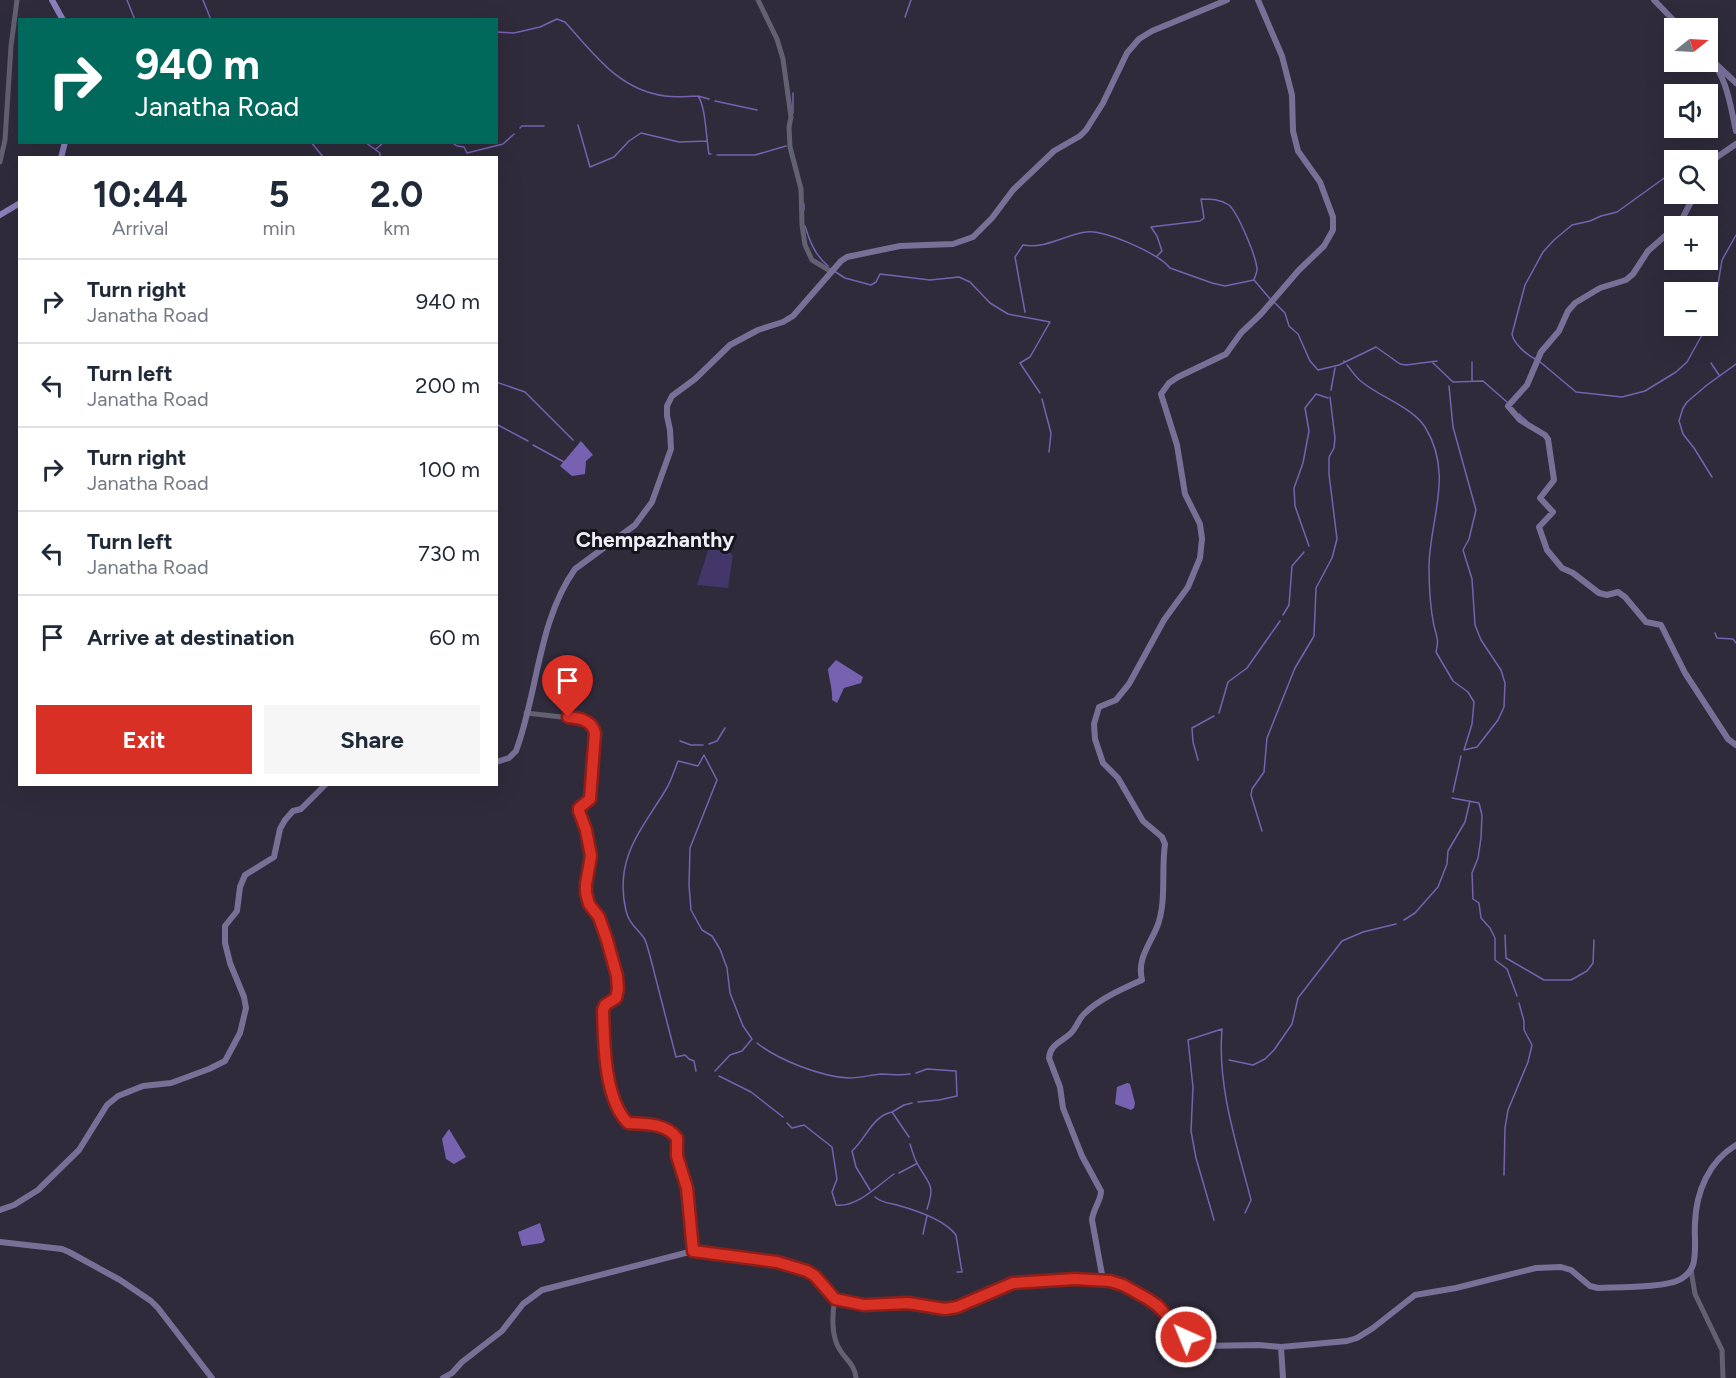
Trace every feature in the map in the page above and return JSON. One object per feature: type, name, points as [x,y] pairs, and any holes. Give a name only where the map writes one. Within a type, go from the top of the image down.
[{"type":"main road","points":[[52,0],[62,18]]},
{"type":"main road","points":[[498,761],[509,758],[516,752],[552,616],[561,591],[575,569],[634,525],[652,502],[671,449],[667,406],[672,396],[695,379],[730,345],[758,330],[783,322],[793,316],[841,261],[854,255],[900,246],[953,244],[973,237],[992,218],[1012,189],[1054,151],[1086,130],[1103,103],[1127,53],[1139,39],[1158,28],[1227,0]]},
{"type":"main road","points":[[1103,1280],[1092,1220],[1101,1191],[1082,1156],[1063,1108],[1060,1087],[1049,1058],[1054,1046],[1072,1032],[1083,1015],[1112,994],[1142,980],[1141,959],[1157,927],[1161,913],[1165,844],[1162,837],[1143,821],[1122,784],[1103,763],[1095,739],[1094,724],[1099,707],[1116,700],[1129,684],[1164,620],[1188,587],[1200,558],[1202,539],[1200,524],[1185,494],[1177,445],[1161,394],[1169,383],[1178,377],[1226,354],[1241,333],[1324,246],[1333,230],[1333,217],[1320,182],[1298,151],[1293,131],[1292,95],[1279,47],[1258,0]]},
{"type":"main road","points":[[1654,0],[1672,18]]},
{"type":"main road","points":[[1718,65],[1736,83]]},
{"type":"main road","points":[[1718,67],[1726,87],[1736,131]]},
{"type":"main road","points":[[1718,156],[1736,144]]},
{"type":"main road","points":[[0,215],[18,204]]},
{"type":"main road","points":[[1664,237],[1648,251],[1633,274],[1626,280],[1600,288],[1575,303],[1567,312],[1559,331],[1537,359],[1527,385],[1508,406],[1520,420],[1545,435],[1549,442],[1554,480],[1540,498],[1553,512],[1539,527],[1547,550],[1562,568],[1573,573],[1599,593],[1607,595],[1618,592],[1646,622],[1661,626],[1697,693],[1728,739],[1736,745]]},
{"type":"main road","points":[[0,1210],[14,1205],[38,1190],[79,1150],[107,1105],[118,1096],[143,1086],[171,1083],[225,1061],[240,1033],[246,1014],[246,1003],[230,963],[225,938],[225,926],[237,911],[241,881],[244,875],[274,857],[280,829],[285,820],[293,811],[301,809],[324,786]]},
{"type":"main road","points":[[443,1378],[502,1331],[523,1304],[542,1290],[693,1251],[777,1262],[807,1271],[815,1276],[835,1299],[851,1303],[908,1303],[945,1309],[957,1307],[1013,1283],[1103,1280],[1123,1285],[1148,1299],[1158,1306],[1179,1331],[1198,1344],[1281,1347],[1357,1338],[1414,1295],[1456,1288],[1536,1268],[1561,1267],[1571,1270],[1590,1286],[1598,1288],[1674,1282],[1691,1270],[1694,1258],[1695,1220],[1701,1189],[1708,1172],[1719,1158],[1736,1145]]},
{"type":"main road","points":[[0,1242],[62,1249],[120,1280],[158,1308],[212,1378]]},
{"type":"main road","points":[[1281,1347],[1283,1378]]},
{"type":"street","points":[[0,162],[5,140],[11,46],[17,0]]},
{"type":"street","points":[[758,0],[777,39],[783,59],[790,102],[790,147],[801,189],[805,245],[812,260],[832,272]]},
{"type":"street","points":[[526,713],[580,719],[594,729],[590,799],[579,808],[579,811],[586,830],[591,856],[586,893],[589,904],[602,923],[618,984],[616,998],[605,1005],[603,1010],[606,1066],[610,1089],[625,1121],[660,1126],[677,1138],[677,1156],[687,1188],[693,1251]]},
{"type":"street","points":[[1691,1270],[1695,1294],[1722,1350],[1723,1378]]},
{"type":"street","points":[[835,1299],[834,1324],[838,1348],[854,1367],[856,1378]]},
{"type":"shaded area","points":[[581,441],[593,455],[586,461],[585,474],[572,476],[560,466]]},
{"type":"shaded area","points":[[711,541],[733,555],[728,588],[697,585]]},
{"type":"shaded area","points":[[836,660],[863,677],[861,683],[844,688],[837,703],[832,700],[828,669]]},
{"type":"shaded area","points":[[1130,1084],[1135,1103],[1131,1110],[1115,1104],[1117,1087]]},
{"type":"shaded area","points":[[449,1129],[466,1157],[454,1164],[446,1159],[442,1139]]},
{"type":"shaded area","points":[[540,1223],[545,1240],[542,1243],[522,1246],[518,1232]]},
{"type":"waterway","points":[[127,0],[134,18]]},
{"type":"waterway","points":[[203,0],[210,18]]},
{"type":"waterway","points":[[905,17],[911,0]]},
{"type":"waterway","points":[[498,32],[514,33],[540,27],[557,19],[565,22],[609,69],[634,87],[665,96],[698,96]]},
{"type":"waterway","points":[[793,93],[793,113]]},
{"type":"waterway","points":[[709,99],[698,96],[703,108],[709,154],[711,154]]},
{"type":"waterway","points":[[715,101],[757,110]]},
{"type":"waterway","points":[[578,125],[590,167],[614,157],[629,141],[641,133],[679,142],[707,141]]},
{"type":"waterway","points":[[520,128],[522,126],[544,126]]},
{"type":"waterway","points":[[454,144],[464,147],[467,153],[503,144],[514,134]]},
{"type":"waterway","points":[[313,144],[322,156]]},
{"type":"waterway","points":[[368,144],[380,153],[380,156]]},
{"type":"waterway","points":[[376,149],[382,144]]},
{"type":"waterway","points":[[717,155],[755,155],[786,146]]},
{"type":"waterway","points":[[1535,359],[1521,348],[1512,334],[1525,285],[1543,252],[1572,225],[1617,212],[1664,178]]},
{"type":"waterway","points":[[1157,256],[1162,251],[1151,227],[1200,221],[1204,218],[1201,199],[1219,200],[1233,210],[1246,236],[1256,264],[1257,271],[1254,279]]},
{"type":"waterway","points":[[804,204],[804,210]]},
{"type":"waterway","points":[[805,226],[813,248],[828,266]]},
{"type":"waterway","points":[[1025,312],[1015,257],[1023,245],[1039,245],[1086,232],[1118,238],[1155,256],[1170,268],[1212,283],[1225,286],[1254,280],[1271,300]]},
{"type":"waterway","points":[[1718,284],[1722,260],[1736,235]]},
{"type":"waterway","points":[[834,271],[845,278],[871,285],[876,282],[880,274],[930,280],[959,277],[970,282],[990,303],[1008,314],[1050,322],[1030,357],[1020,363],[1040,393]]},
{"type":"waterway","points":[[1275,303],[1285,313],[1289,326],[1298,334],[1310,361],[1318,370],[1339,365],[1376,347],[1400,364],[1437,361]]},
{"type":"waterway","points":[[1539,361],[1576,392],[1622,397],[1645,391],[1676,372],[1687,362],[1701,336]]},
{"type":"waterway","points":[[1472,362],[1472,380]]},
{"type":"waterway","points":[[1433,363],[1453,382],[1483,381],[1507,402]]},
{"type":"waterway","points":[[1711,363],[1719,375]]},
{"type":"waterway","points":[[1712,477],[1683,434],[1679,421],[1687,402],[1736,364]]},
{"type":"waterway","points":[[1347,365],[1369,387],[1419,420],[1434,444],[1439,479],[1430,548],[1431,604],[1437,639],[1436,652],[1453,681],[1468,692],[1474,702],[1472,724],[1464,750]]},
{"type":"waterway","points":[[1331,390],[1335,368]]},
{"type":"waterway","points":[[498,383],[525,392],[573,440]]},
{"type":"waterway","points":[[1449,386],[1453,427],[1476,510],[1469,539],[1463,550],[1472,579],[1475,625],[1481,640],[1501,670],[1505,683],[1504,707],[1498,720],[1477,747],[1464,750]]},
{"type":"waterway","points":[[1309,546],[1295,506],[1294,488],[1303,463],[1309,431],[1305,408],[1316,394],[1328,398]]},
{"type":"waterway","points":[[1262,831],[1251,795],[1252,789],[1264,772],[1267,738],[1295,668],[1314,636],[1316,588],[1332,558],[1337,539],[1329,474],[1329,457],[1334,448],[1335,438],[1330,397]]},
{"type":"waterway","points":[[1042,399],[1051,433],[1049,452]]},
{"type":"waterway","points":[[1519,414],[1527,421]]},
{"type":"waterway","points":[[498,425],[528,441]]},
{"type":"waterway","points":[[533,445],[564,462]]},
{"type":"waterway","points":[[1283,615],[1289,605],[1292,566],[1304,552]]},
{"type":"waterway","points":[[1219,713],[1228,682],[1247,668],[1280,621]]},
{"type":"waterway","points":[[1715,633],[1717,638],[1733,639],[1736,643]]},
{"type":"waterway","points":[[1198,760],[1192,728],[1214,716]]},
{"type":"waterway","points":[[709,744],[717,741],[725,728]]},
{"type":"waterway","points":[[680,741],[691,745],[703,745]]},
{"type":"waterway","points":[[696,1071],[694,1061],[685,1055],[676,1057],[647,944],[630,920],[623,893],[626,861],[639,833],[667,788],[678,761],[698,766],[704,755],[717,780],[690,848],[691,910],[702,930],[712,936],[720,949],[727,968],[730,993],[743,1026],[752,1039]]},
{"type":"waterway","points":[[1453,792],[1461,756]]},
{"type":"waterway","points":[[1452,798],[1479,803],[1482,815],[1481,838],[1478,858],[1472,873],[1473,899],[1479,903],[1481,918],[1495,938],[1495,960],[1507,969],[1517,996]]},
{"type":"waterway","points":[[1404,920],[1415,913],[1438,887],[1447,864],[1448,851],[1465,822],[1470,801]]},
{"type":"waterway","points":[[1229,1060],[1253,1065],[1265,1059],[1292,1024],[1298,998],[1342,941],[1363,932],[1396,924]]},
{"type":"waterway","points":[[1505,935],[1506,958],[1544,980],[1571,980],[1587,971],[1593,963],[1594,940]]},
{"type":"waterway","points":[[1504,1175],[1505,1128],[1508,1110],[1528,1062],[1532,1045],[1524,1030],[1519,1003]]},
{"type":"waterway","points":[[1214,1220],[1196,1158],[1191,1131],[1193,1087],[1188,1040],[1222,1029],[1221,1051],[1225,1094],[1251,1200],[1245,1213]]},
{"type":"waterway","points":[[715,1071],[730,1055],[742,1051],[752,1039]]},
{"type":"waterway","points":[[757,1043],[776,1056],[814,1071],[838,1077],[910,1074]]},
{"type":"waterway","points":[[916,1073],[927,1069],[956,1071],[957,1096],[918,1102]]},
{"type":"waterway","points":[[719,1076],[751,1092],[783,1117]]},
{"type":"waterway","points":[[909,1137],[892,1112],[912,1103]]},
{"type":"waterway","points":[[870,1190],[856,1167],[852,1151],[879,1118],[892,1112]]},
{"type":"waterway","points":[[787,1123],[792,1128],[804,1125],[832,1147],[837,1179],[832,1192],[836,1205],[852,1203],[894,1174]]},
{"type":"waterway","points":[[910,1144],[916,1161],[930,1184],[931,1194],[927,1209]]},
{"type":"waterway","points":[[899,1173],[916,1164]]},
{"type":"waterway","points":[[875,1197],[883,1202],[929,1216],[951,1230],[956,1235],[962,1272],[957,1272]]},
{"type":"waterway","points":[[923,1234],[927,1216]]},
{"type":"district","name":"Chempazhanthy","points":[[655,539]]},
{"type":"route","points":[[568,717],[587,722],[595,733],[590,799],[579,808],[579,811],[586,830],[591,856],[586,893],[589,904],[602,923],[618,984],[616,998],[605,1005],[603,1010],[605,1059],[610,1089],[621,1116],[628,1123],[660,1126],[677,1138],[677,1156],[687,1188],[693,1251],[777,1262],[807,1271],[815,1276],[835,1299],[864,1305],[908,1303],[945,1309],[957,1307],[1013,1283],[1075,1279],[1110,1281],[1123,1285],[1158,1306],[1186,1337]]}]
